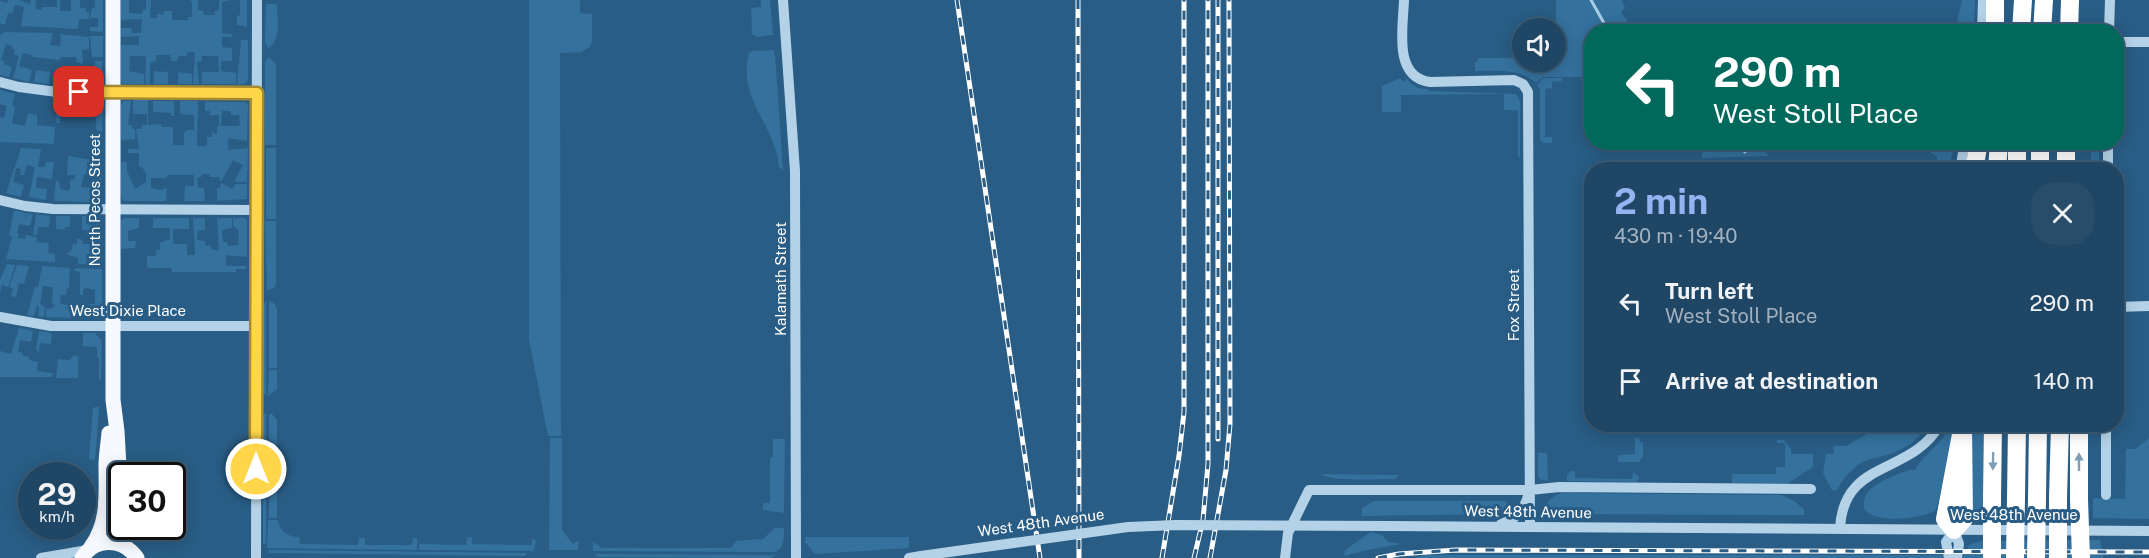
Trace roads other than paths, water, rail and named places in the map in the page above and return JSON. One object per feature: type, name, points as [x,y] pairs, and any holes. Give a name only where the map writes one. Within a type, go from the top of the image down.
[{"type":"highway","points":[[1995,0],[1995,24]]},
{"type":"highway","points":[[2022,24],[2023,0]]},
{"type":"highway","points":[[2042,24],[2044,0]]},
{"type":"highway","points":[[2070,0],[2071,24]]},
{"type":"highway","points":[[1954,530],[1945,519],[1962,432]]},
{"type":"highway","points":[[1992,558],[1993,432]]},
{"type":"highway","points":[[2015,558],[2017,432]]},
{"type":"highway","points":[[2036,558],[2037,432]]},
{"type":"highway","points":[[2058,558],[2060,432]]},
{"type":"highway","points":[[2079,432],[2081,558]]},
{"type":"main road","name":"North Pecos Street","points":[[113,0],[112,326],[113,400],[119,462]]},
{"type":"main road","name":"North Pecos Street","points":[[87,552],[98,538],[105,515],[106,462],[113,400]]},
{"type":"main road","points":[[129,540],[136,555]]},
{"type":"main road","points":[[87,552],[107,542],[123,545],[136,555]]},
{"type":"street","points":[[256,558],[257,0]]},
{"type":"street","name":"Kalamath Street","points":[[783,0],[795,171],[796,558]]},
{"type":"street","name":"Fox Street","points":[[1404,0],[1405,64],[1412,75],[1424,81],[1510,80],[1523,84],[1529,96],[1530,527]]},
{"type":"street","points":[[1982,24],[1983,0]]},
{"type":"street","points":[[2109,24],[2110,0]]},
{"type":"street","points":[[2124,42],[2149,42]]},
{"type":"street","points":[[0,82],[57,92],[257,93]]},
{"type":"street","points":[[0,200],[46,209],[256,210]]},
{"type":"street","points":[[2124,307],[2149,306]]},
{"type":"street","name":"West Dixie Place","points":[[0,317],[42,325],[256,326]]},
{"type":"street","points":[[1840,529],[1843,508],[1858,484],[1873,472],[1921,449],[1935,432]]},
{"type":"street","points":[[2106,432],[2106,495]]},
{"type":"street","name":"West 48th Avenue","points":[[1285,558],[1288,533],[1309,490],[1811,489]]},
{"type":"street","points":[[1492,526],[1517,516],[1525,505],[1530,490]]},
{"type":"street","name":"West 48th Avenue","points":[[909,558],[1128,527],[1176,525],[2149,531]]},
{"type":"street","points":[[1949,558],[1946,543],[1954,530]]},
{"type":"street","points":[[1954,530],[1959,544],[1957,558]]},
{"type":"street","points":[[40,558],[87,552]]},
{"type":"waterway","points":[[1591,0],[1604,24]]},
{"type":"railway","points":[[957,0],[1040,558]]},
{"type":"railway","points":[[1078,0],[1079,558]]},
{"type":"railway","points":[[1162,558],[1184,412],[1184,0]]},
{"type":"railway","points":[[1194,558],[1203,520],[1208,464],[1208,0]]},
{"type":"railway","points":[[1218,0],[1218,439]]},
{"type":"railway","points":[[1210,558],[1226,470],[1230,424],[1229,0]]},
{"type":"railway","points":[[1378,558],[1399,554],[1456,550],[2149,552]]}]
